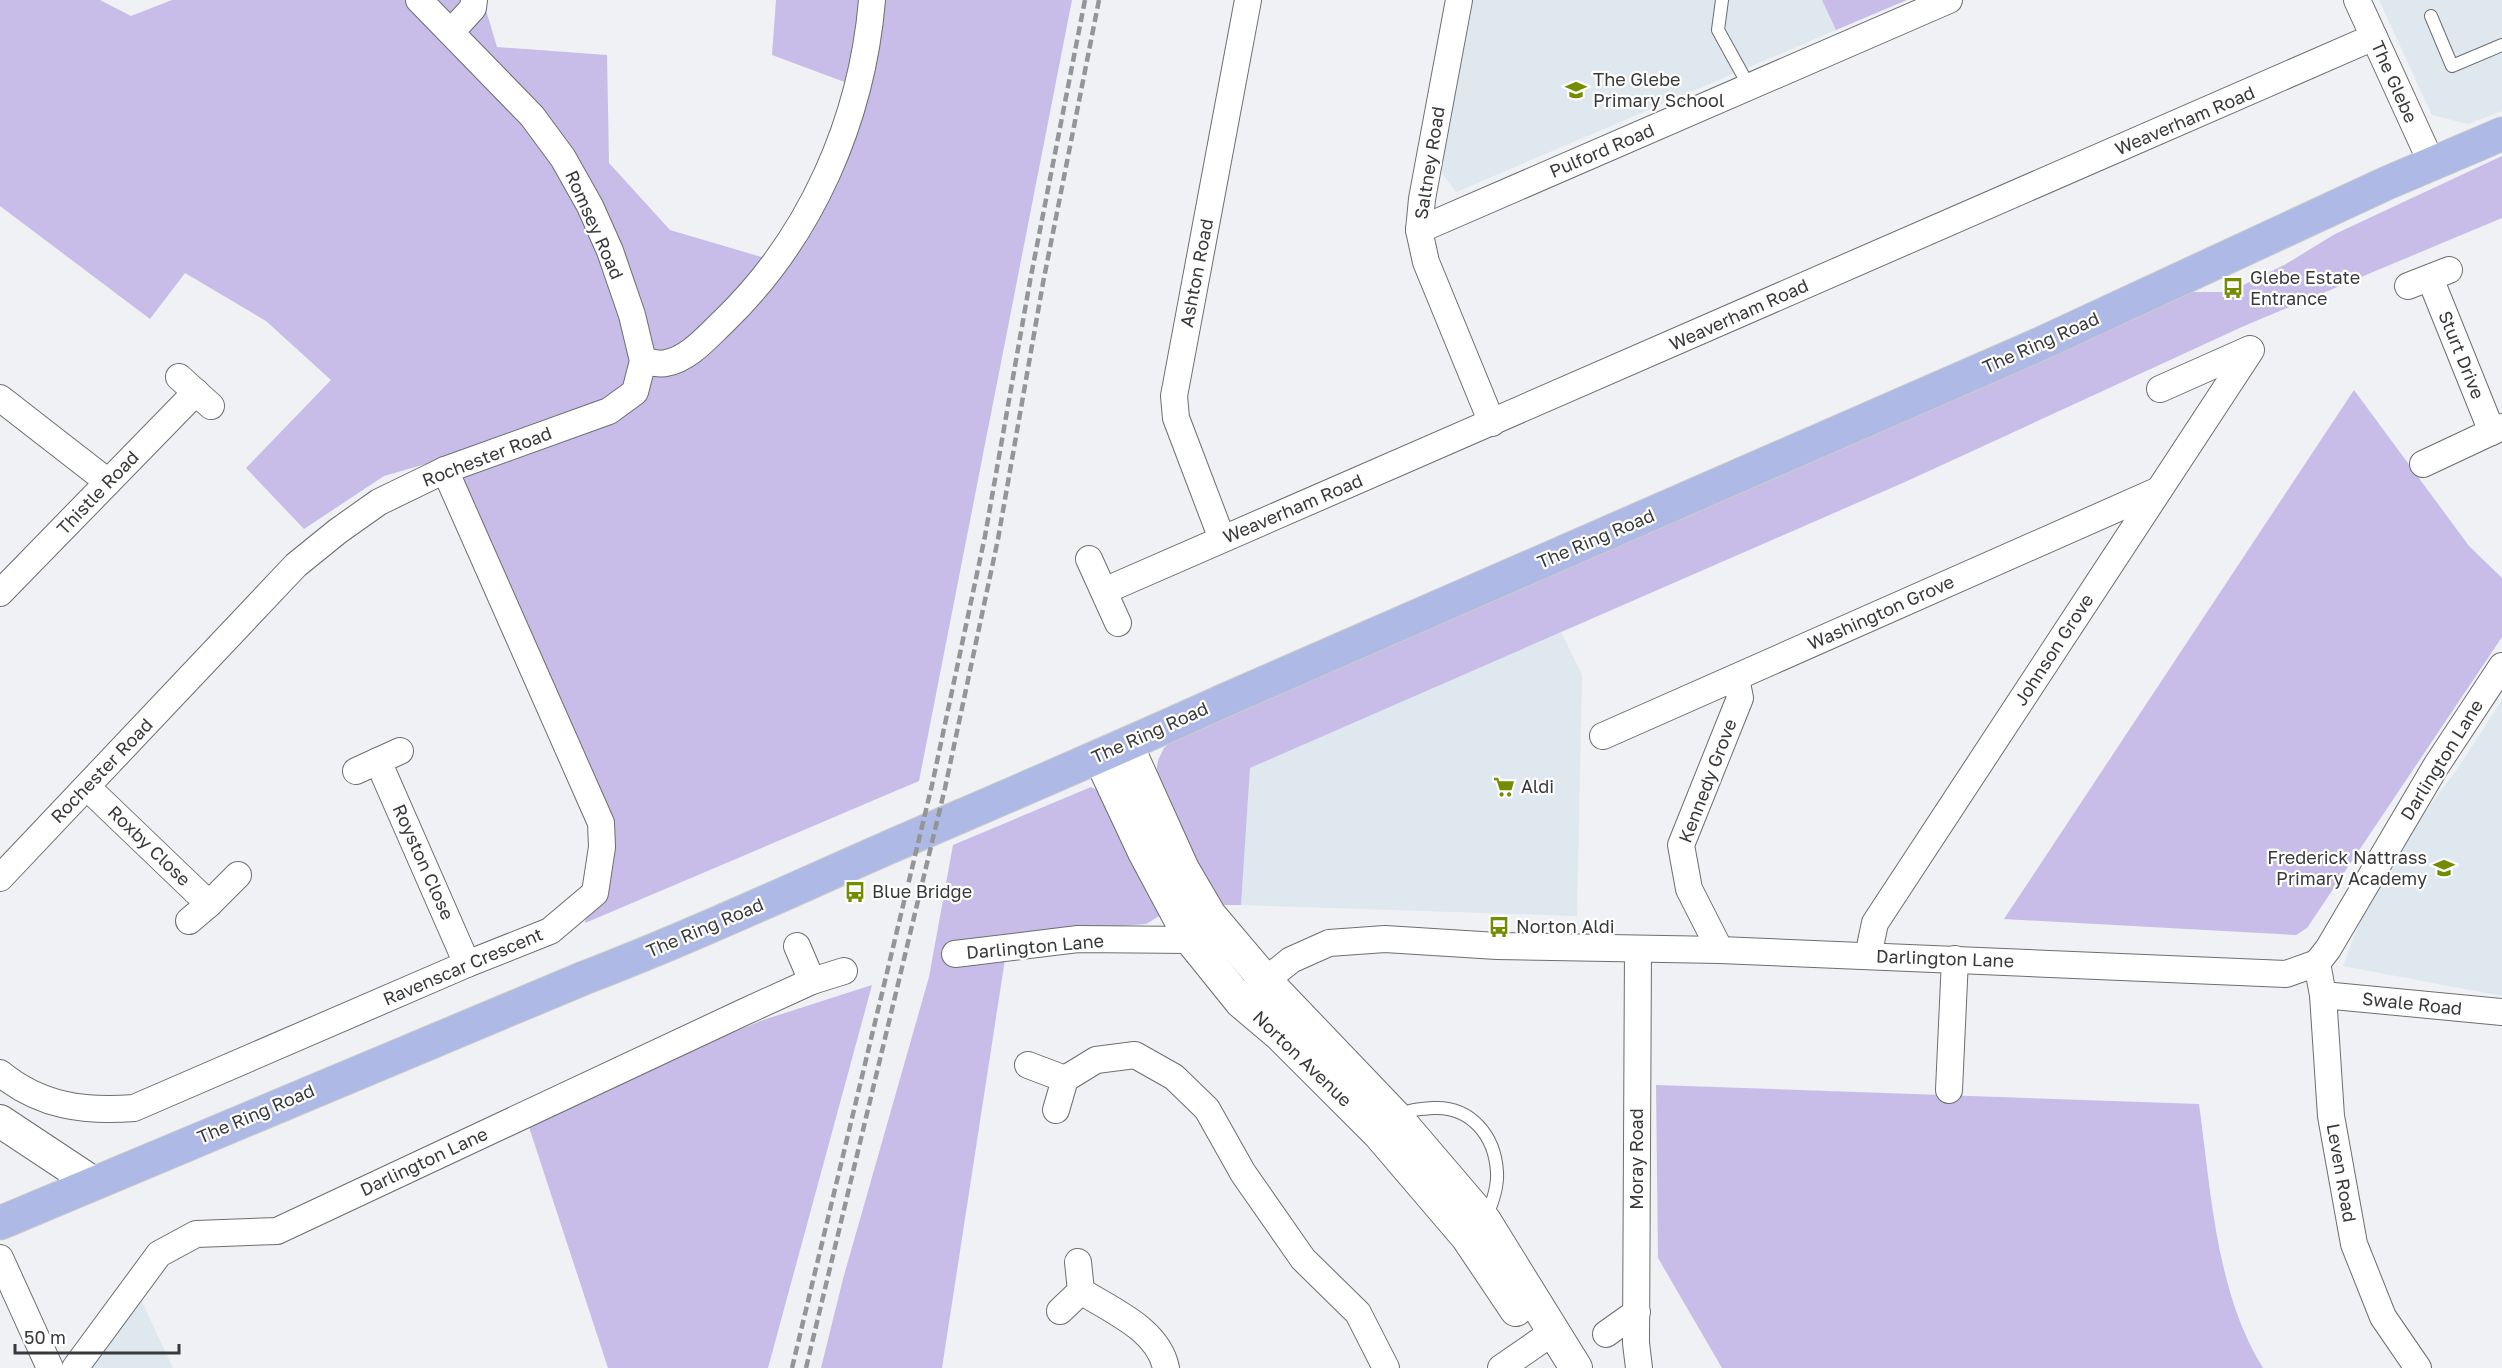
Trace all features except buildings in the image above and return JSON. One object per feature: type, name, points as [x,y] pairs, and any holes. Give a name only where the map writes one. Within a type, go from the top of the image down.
[{"type":"main road","points":[[2432,164],[2502,134]]},
{"type":"main road","name":"The Ring Road","points":[[0,1223],[92,1182],[584,978],[668,946],[2030,349],[2432,164]]},
{"type":"street","name":"Romsey Road","points":[[419,0],[532,116],[563,158],[590,206],[610,250],[632,315],[643,361]]},
{"type":"street","points":[[451,32],[473,8],[474,0]]},
{"type":"street","points":[[643,361],[664,364],[680,358],[700,343],[739,307],[767,274],[802,224],[821,188],[857,90],[870,28],[872,0]]},
{"type":"street","name":"Ashton Road","points":[[1222,539],[1176,418],[1174,396],[1248,0]]},
{"type":"street","name":"Saltney Road","points":[[1459,0],[1422,199],[1419,230],[1426,262],[1492,423]]},
{"type":"street","name":"Pulford Road","points":[[1419,230],[1949,0]]},
{"type":"street","name":"The Glebe","points":[[2357,0],[2432,164]]},
{"type":"street","name":"Weaverham Road","points":[[1104,591],[2374,37]]},
{"type":"street","name":"Sturt Drive","points":[[2429,278],[2497,430]]},
{"type":"street","name":"Johnson Grove","points":[[1868,956],[1875,923],[2251,349],[2160,389]]},
{"type":"street","name":"Rochester Road","points":[[0,878],[297,566],[338,531],[379,502],[445,470],[609,411],[635,392],[643,361]]},
{"type":"street","name":"Thistle Road","points":[[0,593],[196,392]]},
{"type":"street","points":[[0,398],[108,482]]},
{"type":"street","points":[[2423,464],[2497,430]]},
{"type":"street","name":"Ravenscar Crescent","points":[[0,1073],[37,1095],[71,1108],[104,1110],[134,1108],[467,964],[550,931],[595,893],[603,847],[601,823],[445,470]]},
{"type":"street","name":"Washington Grove","points":[[1603,736],[2159,490]]},
{"type":"street","points":[[1089,560],[1118,623]]},
{"type":"street","name":"Darlington Lane","points":[[1242,1002],[1291,960],[1329,944],[1385,939],[1497,946],[1720,950],[2286,974],[2317,963],[2328,949],[2436,766],[2502,666]]},
{"type":"street","name":"Kennedy Grove","points":[[1720,950],[1689,889],[1681,845],[1740,698],[1736,678]]},
{"type":"street","name":"Norton Avenue","points":[[1113,751],[1210,915],[1476,1229],[1546,1337],[1576,1368]]},
{"type":"street","name":"Norton Avenue","points":[[1113,751],[1144,852],[1191,940],[1242,1002],[1388,1126]]},
{"type":"street","name":"Royston Close","points":[[378,761],[467,964]]},
{"type":"street","name":"Roxby Close","points":[[88,788],[210,904]]},
{"type":"street","points":[[189,921],[210,904],[238,874]]},
{"type":"street","points":[[1191,940],[1210,915]]},
{"type":"street","name":"Darlington Lane","points":[[955,954],[1078,939],[1191,940]]},
{"type":"street","points":[[797,946],[812,981]]},
{"type":"street","name":"Moray Road","points":[[1638,949],[1636,1343],[1639,1368]]},
{"type":"street","points":[[1949,1090],[1955,959]]},
{"type":"street","name":"Leven Road","points":[[2317,963],[2322,995],[2331,1116],[2354,1244],[2383,1317],[2418,1368]]},
{"type":"street","name":"Darlington Lane","points":[[75,1368],[159,1254],[196,1234],[277,1231],[812,981],[844,971]]},
{"type":"street","name":"Swale Road","points":[[2322,995],[2502,1012]]},
{"type":"street","points":[[1056,1110],[1065,1079],[1096,1060],[1135,1055],[1174,1077],[1207,1109],[1243,1173],[1303,1259],[1359,1313],[1386,1368]]},
{"type":"street","points":[[1028,1065],[1065,1079]]},
{"type":"street","points":[[0,1121],[92,1182]]},
{"type":"street","points":[[0,1258],[50,1368]]},
{"type":"street","points":[[1078,1262],[1081,1291]]},
{"type":"street","points":[[1060,1311],[1081,1291]]},
{"type":"street","points":[[1081,1291],[1144,1331],[1164,1359],[1166,1368]]},
{"type":"street","points":[[1606,1334],[1637,1312]]},
{"type":"street","points":[[1501,1368],[1546,1337]]},
{"type":"street","name":"Norton Avenue","points":[[1546,1337],[1554,1368]]},
{"type":"lane","points":[[1722,0],[1718,30],[1750,88]]},
{"type":"lane","points":[[2431,16],[2452,66],[2502,45]]},
{"type":"lane","points":[[1388,1126],[1409,1110],[1445,1108],[1476,1121],[1490,1140],[1497,1173],[1493,1200],[1476,1229]]},
{"type":"shaded area","points":[[0,0],[100,0],[131,16],[172,0],[483,0],[497,47],[607,55],[609,163],[670,230],[785,264],[850,84],[772,55],[776,0],[1072,0],[919,781],[585,923],[602,844],[436,461],[384,476],[304,529],[246,468],[331,380],[266,321],[185,273],[150,319],[0,206]]},
{"type":"shaded area","name":"The Glebe Primary School","points":[[1473,0],[1822,0],[1836,30],[1456,192],[1442,173],[1444,149]]},
{"type":"shaded area","points":[[1822,0],[1907,0],[1836,30]]},
{"type":"shaded area","points":[[2379,0],[2502,0],[2502,111],[2468,124],[2432,115]]},
{"type":"shaded area","points":[[2502,156],[2502,218],[2244,326],[1905,482],[1250,768],[1241,905],[1217,905],[1177,835],[1156,774],[1158,760],[1164,748],[1174,739],[2183,292],[2229,292],[2286,264],[2335,234]]},
{"type":"shaded area","points":[[2354,390],[2469,546],[2502,578],[2502,637],[2307,928],[2296,935],[2004,919]]},
{"type":"shaded area","points":[[1561,632],[1582,675],[1577,916],[1241,905],[1250,768]]},
{"type":"shaded area","name":"Frederick Nattrass Primary Academy","points":[[2502,700],[2502,996],[2343,966],[2363,913],[2414,826],[2456,771]]},
{"type":"shaded area","points":[[1091,787],[1112,797],[1166,912],[1146,924],[999,935],[1005,959],[942,1368],[821,1368],[843,1279],[929,977],[953,845]]},
{"type":"shaded area","points":[[872,985],[768,1368],[608,1368],[526,1118],[763,1020]]},
{"type":"shaded area","points":[[1656,1085],[2199,1104],[2212,1206],[2225,1274],[2247,1339],[2263,1368],[1722,1368],[1658,1258]]},
{"type":"shaded area","points":[[140,1298],[173,1368],[88,1368]]},
{"type":"railway","points":[[792,1368],[932,785],[985,536],[1030,281],[1085,0]]},
{"type":"railway","points":[[806,1368],[945,788],[998,539],[1043,283],[1099,0]]},
{"type":"place","name":"The Glebe Primary School","points":[[1576,90]]},
{"type":"place","name":"Glebe Estate Entrance","points":[[2233,288]]},
{"type":"place","name":"Aldi","points":[[1504,787]]},
{"type":"place","name":"Frederick Nattrass Primary Academy","points":[[2444,868]]},
{"type":"place","name":"Blue Bridge","points":[[855,892]]},
{"type":"place","name":"Norton Aldi","points":[[1499,927]]}]
